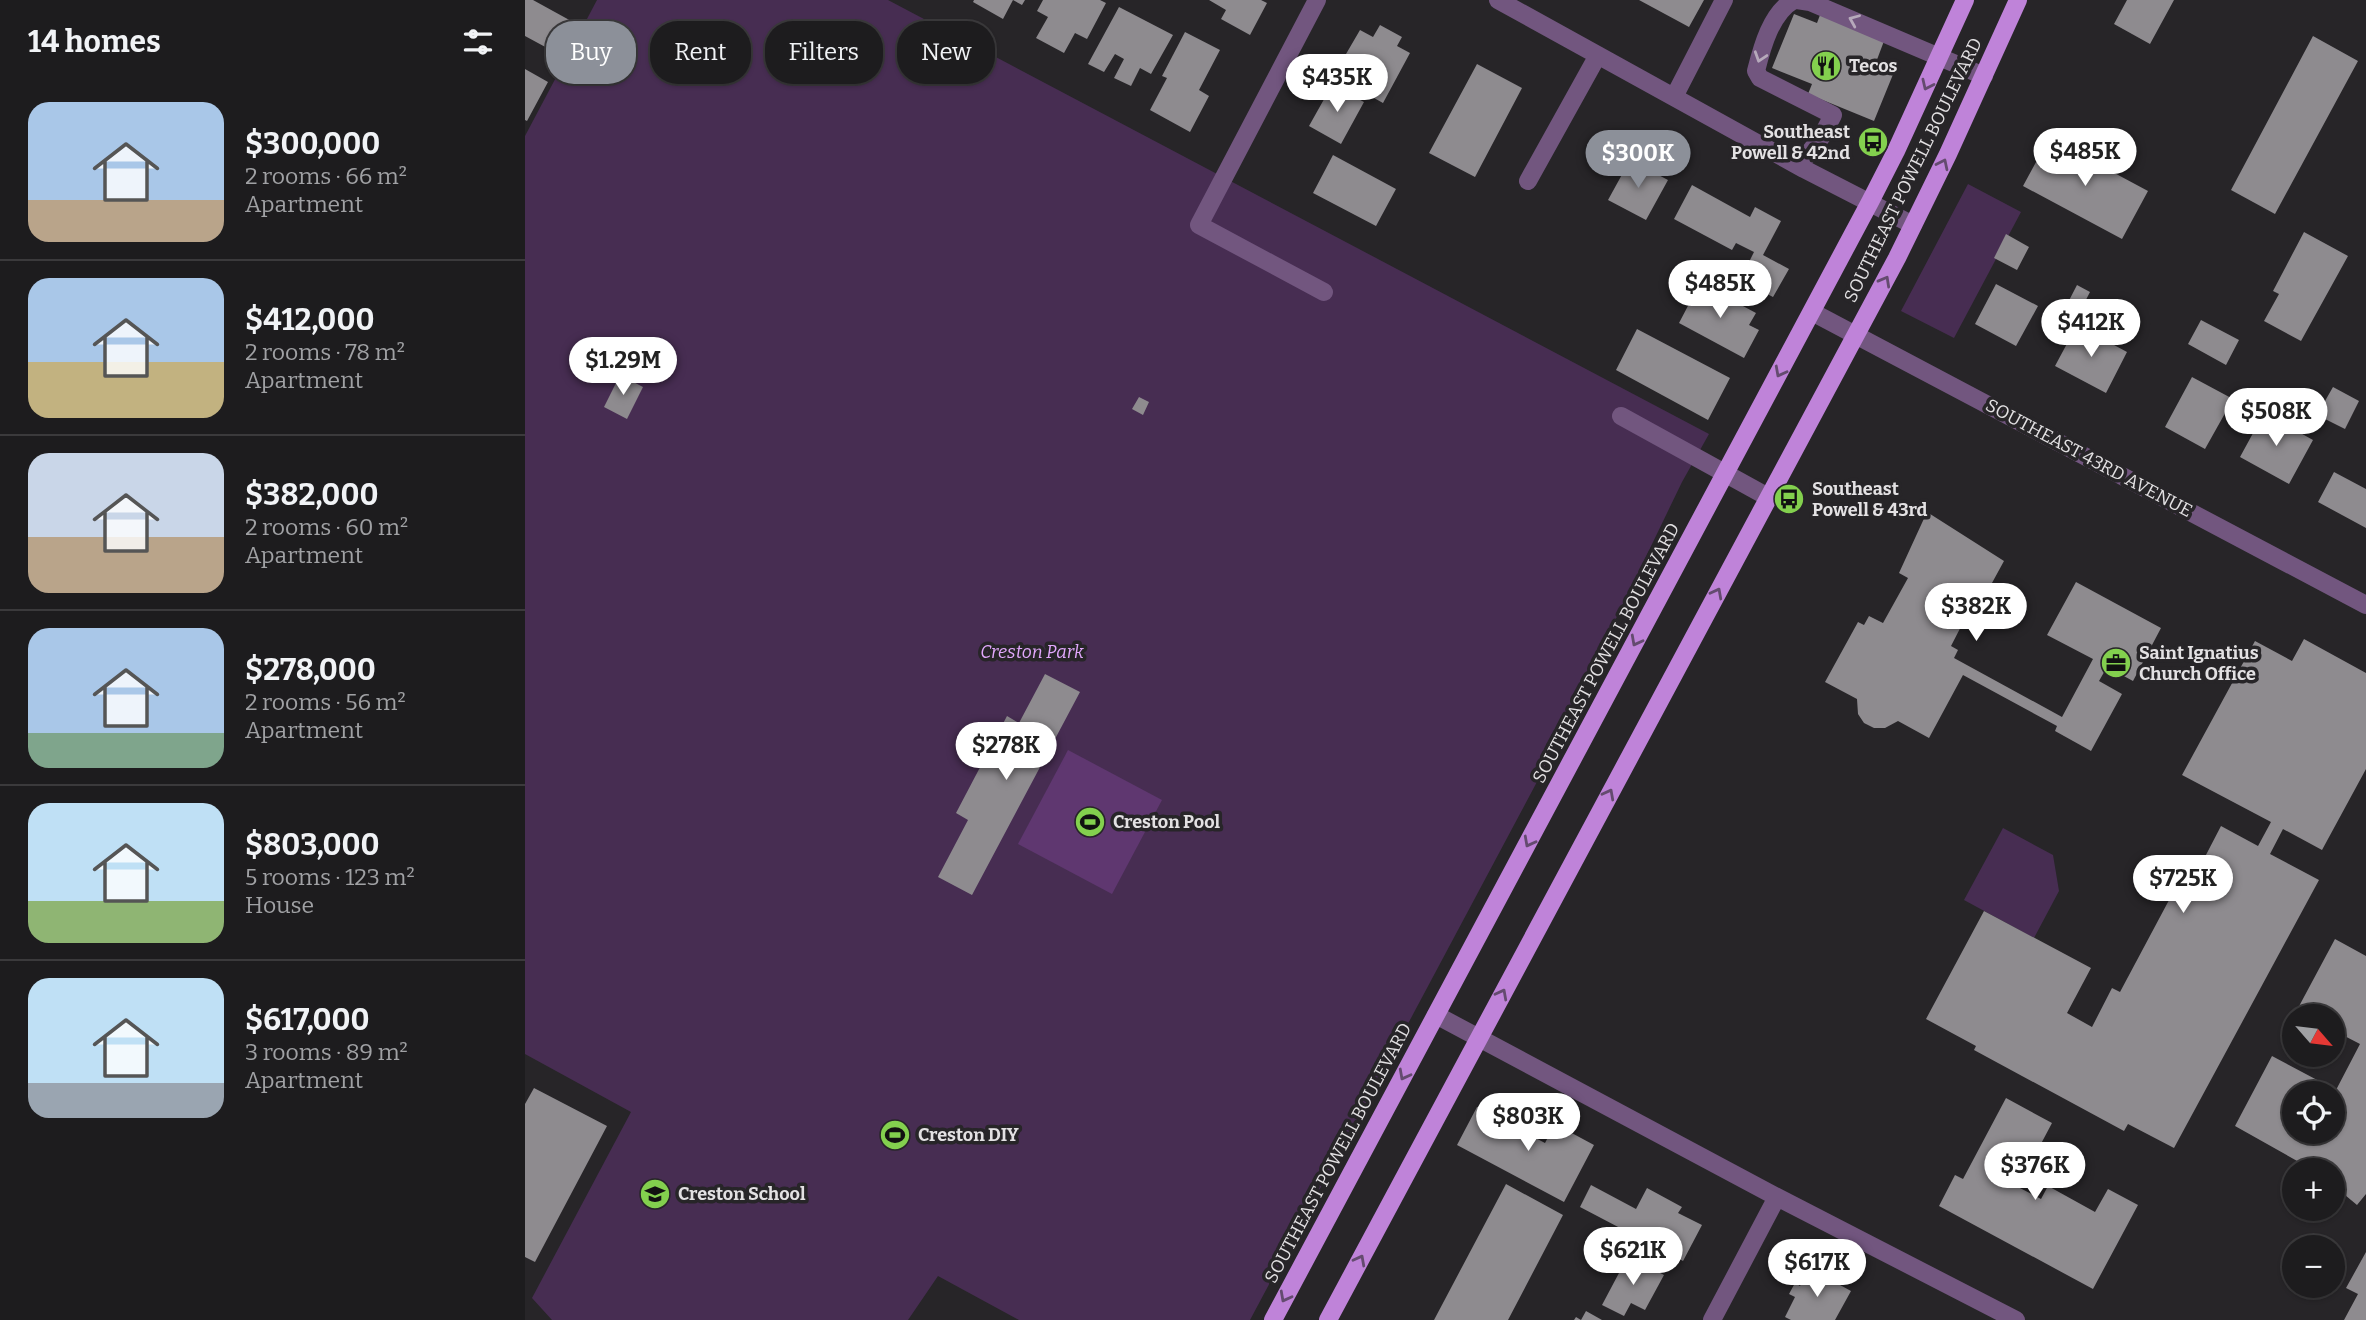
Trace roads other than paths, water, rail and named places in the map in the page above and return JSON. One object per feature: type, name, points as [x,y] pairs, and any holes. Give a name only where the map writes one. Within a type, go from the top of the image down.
[{"type":"main road","name":"SOUTHEAST POWELL BOULEVARD","points":[[1273,1320],[1870,202],[1965,0]]},
{"type":"main road","name":"SOUTHEAST POWELL BOULEVARD","points":[[1328,1320],[1913,225],[2018,0]]},
{"type":"street","points":[[1317,0],[1199,225],[1324,292]]},
{"type":"street","points":[[1498,0],[1521,5],[1598,55],[1799,166],[1913,225]]},
{"type":"street","points":[[1674,97],[1724,0]]},
{"type":"street","points":[[1799,166],[1822,136],[1833,115],[1760,78],[1756,71],[1772,26],[1783,6],[1795,0],[1810,2],[1984,76]]},
{"type":"street","points":[[1528,181],[1598,55]]},
{"type":"street","name":"SOUTHEAST 43RD AVENUE","points":[[1812,312],[2366,605]]},
{"type":"street","points":[[1621,416],[1768,497]]},
{"type":"street","points":[[1436,1015],[1777,1197],[2016,1320]]},
{"type":"street","points":[[1712,1320],[1777,1197]]},
{"type":"place","name":"Tecos","points":[[1826,66]]},
{"type":"place","name":"Southeast Powell & 42nd","points":[[1873,142]]},
{"type":"place","name":"Southeast Powell & 43rd","points":[[1789,499]]},
{"type":"place","name":"Saint Ignatius Church Office","points":[[2116,663]]},
{"type":"place","name":"Creston Pool","points":[[1090,822]]},
{"type":"place","name":"Creston DIY","points":[[895,1135]]},
{"type":"place","name":"Creston School","points":[[655,1194]]},
{"type":"park label","name":"Creston Park","points":[[1032,652]]}]
